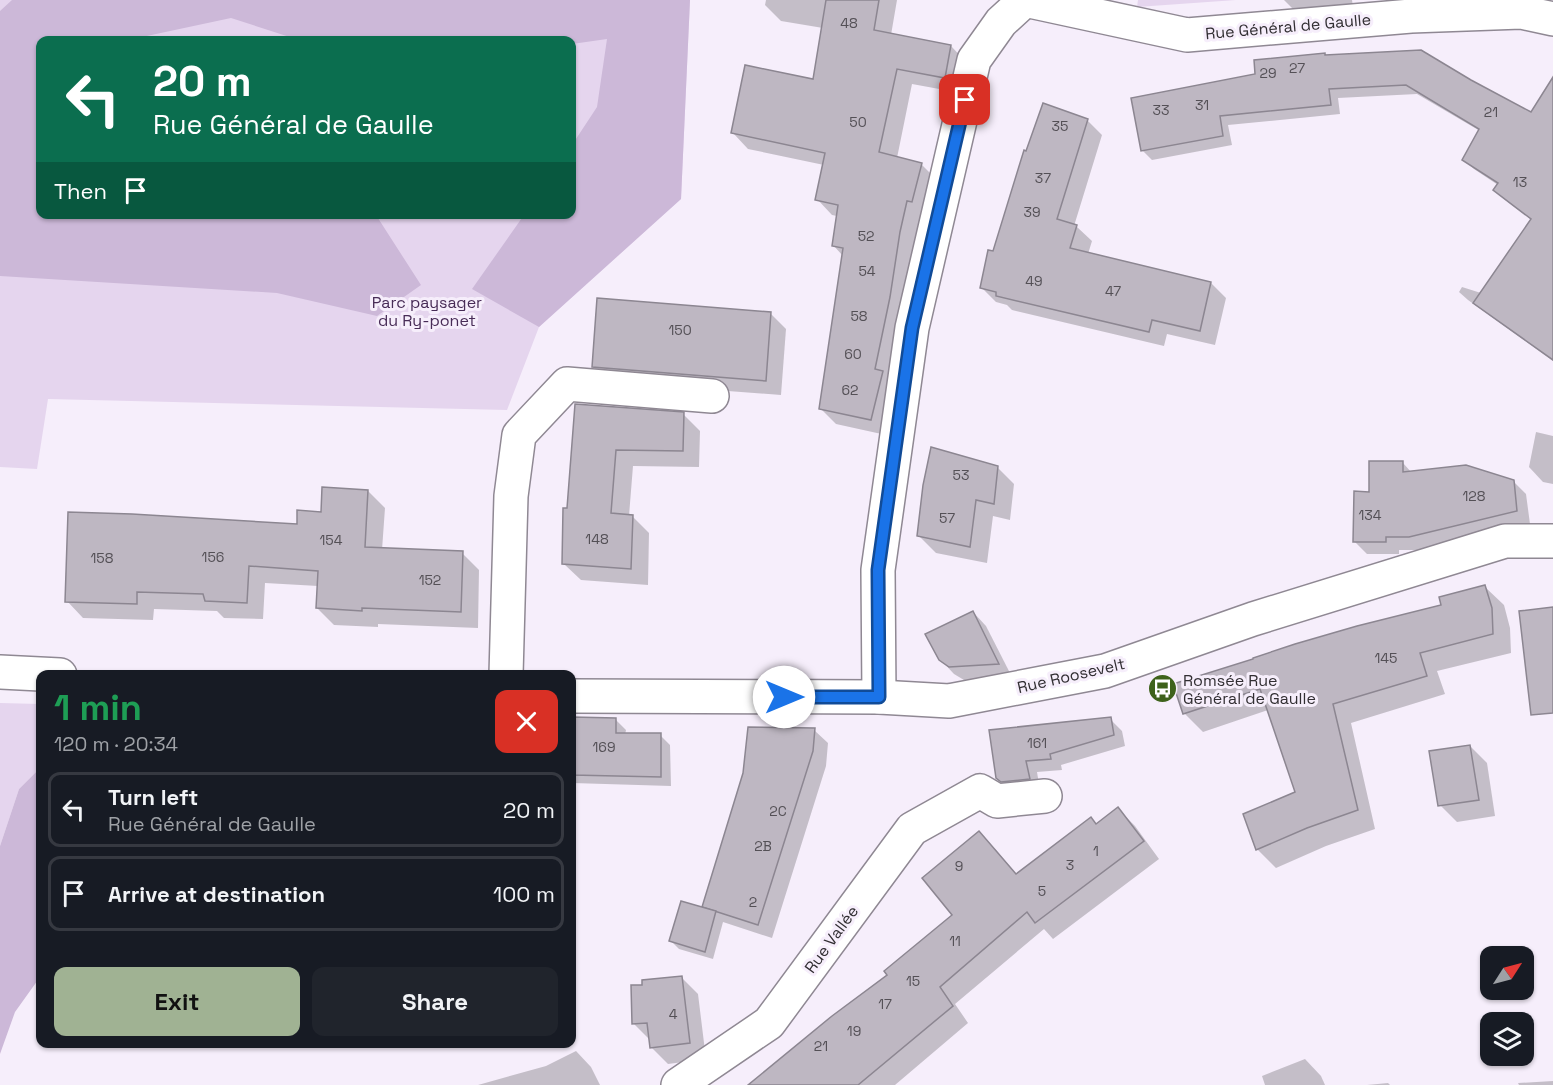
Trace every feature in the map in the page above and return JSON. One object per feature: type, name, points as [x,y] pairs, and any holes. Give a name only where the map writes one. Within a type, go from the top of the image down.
[{"type":"street","name":"Rue Général de Gaulle","points":[[879,697],[878,570],[912,328],[974,60],[1001,22],[1025,0],[1187,35],[1411,16],[1521,12],[1553,19]]},
{"type":"street","points":[[506,670],[511,496],[519,435],[567,384],[712,396]]},
{"type":"street","name":"Rue Roosevelt","points":[[576,696],[879,697],[949,701],[1105,671],[1253,619],[1505,541],[1553,541]]},
{"type":"street","points":[[0,672],[36,674]]},
{"type":"street","name":"Rue Vallée","points":[[678,1085],[769,1023],[912,829],[980,791],[997,801],[1045,796]]},
{"type":"green space","name":"Parc paysager du Ry-ponet","points":[[0,0],[690,0],[681,199],[539,327],[507,410],[48,399],[37,469],[0,467]]},
{"type":"green space","points":[[1138,0],[1236,0],[1137,7]]},
{"type":"green space","points":[[0,703],[36,704],[36,772],[19,789],[0,846]]},
{"type":"shaded area","points":[[12,0],[690,0],[681,199],[539,327],[472,289],[521,219],[576,219],[576,139],[597,107],[607,39],[576,43],[576,36],[287,36],[231,18],[147,36],[36,36],[36,219],[379,219],[421,285],[377,316],[277,293],[0,276],[0,11]]},
{"type":"shaded area","points":[[36,772],[36,983],[15,1012],[0,1054],[0,846],[19,789]]},
{"type":"building","points":[[826,0],[879,0],[874,30],[951,45],[945,78],[897,69],[879,152],[922,163],[912,202],[907,201],[900,232],[890,297],[875,369],[883,371],[871,420],[819,409],[843,248],[832,246],[838,205],[815,200],[825,153],[731,133],[745,65],[813,79]]},
{"type":"building","points":[[1421,50],[1531,112],[1553,77],[1553,360],[1473,303],[1531,219],[1493,190],[1498,183],[1462,160],[1479,129],[1406,85],[1329,89],[1331,105],[1220,116],[1223,136],[1141,151],[1131,98],[1255,74],[1254,60],[1325,53],[1325,55]]},
{"type":"building","points":[[1043,103],[1088,119],[1057,219],[1077,225],[1070,248],[1211,282],[1200,331],[1152,320],[1149,332],[996,296],[996,292],[980,288],[988,250],[993,251],[1024,150],[1026,151]]},
{"type":"building","points":[[597,298],[771,312],[766,381],[592,367]]},
{"type":"building","points":[[575,404],[684,412],[683,451],[616,450],[611,513],[633,515],[631,569],[562,564],[563,508],[567,508]]},
{"type":"building","points":[[931,447],[998,466],[994,504],[976,500],[970,547],[917,536],[923,485]]},
{"type":"building","points":[[1369,461],[1403,461],[1403,472],[1466,465],[1514,480],[1517,511],[1409,537],[1386,537],[1386,542],[1353,542],[1354,491],[1369,492]]},
{"type":"building","points":[[322,487],[368,490],[365,547],[463,551],[461,612],[316,608],[318,571],[249,566],[247,603],[205,601],[203,594],[137,592],[137,604],[65,602],[68,512],[297,524],[297,510],[321,512]]},
{"type":"building","points":[[1485,585],[1492,608],[1493,634],[1420,653],[1427,676],[1333,704],[1358,810],[1307,828],[1256,850],[1243,814],[1295,792],[1260,689],[1183,714],[1173,684],[1295,644],[1441,605],[1439,597]]},
{"type":"building","points":[[1553,607],[1553,713],[1531,715],[1519,611]]},
{"type":"building","points":[[973,611],[999,664],[949,667],[939,660],[925,634]]},
{"type":"building","points":[[576,717],[616,718],[616,733],[661,733],[661,777],[576,775]]},
{"type":"building","points":[[1111,717],[1114,735],[1050,754],[1051,759],[1026,761],[1030,779],[1001,782],[996,778],[989,730]]},
{"type":"building","points":[[748,727],[815,728],[813,751],[758,925],[702,907],[743,773]]},
{"type":"building","points":[[1470,745],[1479,800],[1438,806],[1429,751]]},
{"type":"building","points":[[1118,807],[1144,841],[1035,923],[1027,912],[940,987],[953,1006],[858,1085],[748,1085],[832,1016],[887,975],[884,971],[952,915],[922,878],[979,831],[1016,874],[1091,817],[1096,824]]},
{"type":"building","points":[[681,901],[716,911],[705,952],[669,941]]},
{"type":"building","points":[[682,976],[690,1043],[650,1048],[647,1023],[632,1024],[631,985],[642,985],[642,980]]},
{"type":"place","name":"Romsée Rue Général de Gaulle","points":[[1162,689]]},
{"type":"route","points":[[784,697],[879,697],[878,570],[912,328],[965,100]]}]
